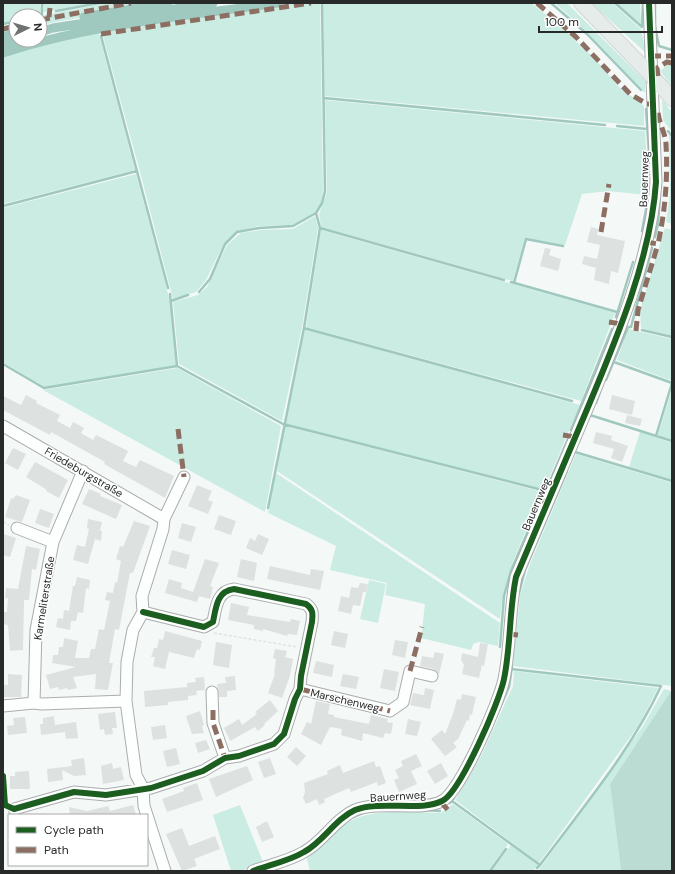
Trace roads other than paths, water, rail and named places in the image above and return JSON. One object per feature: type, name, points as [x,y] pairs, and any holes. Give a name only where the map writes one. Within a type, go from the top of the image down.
[{"type":"main road","points":[[581,3],[672,99]]},
{"type":"street","name":"Bauernweg","points":[[253,871],[305,852],[347,814],[357,810],[371,807],[430,804],[444,800],[456,788],[486,726],[501,693],[505,678],[512,597],[516,577],[614,344],[639,269],[655,205],[656,182],[649,3]]},
{"type":"street","name":"Friedeburgstraße","points":[[3,426],[164,519]]},
{"type":"street","name":"Karmeliterstraße","points":[[34,703],[36,630],[53,542],[83,471]]},
{"type":"street","points":[[147,814],[144,806],[143,788],[136,775],[126,701],[127,662],[133,630],[143,612],[142,596],[163,529],[164,519],[184,477]]},
{"type":"street","name":"Karmeliterstraße","points":[[17,528],[53,542]]},
{"type":"street","points":[[14,809],[74,792],[106,794],[152,788],[203,771],[225,758],[239,756],[274,744],[284,734],[295,699],[300,689],[301,676],[313,614],[312,608],[306,604],[234,589],[226,590],[219,597],[213,622],[204,627],[143,612]]},
{"type":"street","name":"Marschenweg","points":[[300,689],[390,710],[403,702],[410,671],[432,676]]},
{"type":"street","points":[[212,692],[213,723],[225,758]]},
{"type":"street","points":[[3,706],[34,703],[126,701]]},
{"type":"street","points":[[148,818],[165,871]]},
{"type":"waterway","points":[[42,3],[42,8]]},
{"type":"waterway","points":[[56,11],[99,3]]},
{"type":"waterway","points":[[84,17],[168,3]]},
{"type":"waterway","points":[[48,30],[213,3]]},
{"type":"waterway","points":[[3,53],[36,43],[104,28],[278,3]]},
{"type":"waterway","points":[[551,3],[587,34],[641,90]]},
{"type":"waterway","points":[[615,3],[642,27],[643,3]]},
{"type":"waterway","points":[[655,3],[655,20]]},
{"type":"waterway","points":[[199,292],[210,279],[225,244],[237,232],[259,228],[293,226],[316,213],[322,203],[325,191],[322,5]]},
{"type":"waterway","points":[[3,24],[8,23]]},
{"type":"waterway","points":[[655,27],[659,46],[672,50]]},
{"type":"waterway","points":[[3,37],[8,35]]},
{"type":"waterway","points":[[101,36],[168,288]]},
{"type":"waterway","points":[[3,46],[8,44]]},
{"type":"waterway","points":[[324,98],[605,125]]},
{"type":"waterway","points":[[642,231],[651,183],[646,109]]},
{"type":"waterway","points":[[617,126],[647,129]]},
{"type":"waterway","points":[[668,131],[672,136]]},
{"type":"waterway","points":[[3,206],[137,171]]},
{"type":"waterway","points":[[655,237],[658,224],[660,194]]},
{"type":"waterway","points":[[268,508],[304,328],[320,228],[316,213]]},
{"type":"waterway","points":[[320,228],[504,280]]},
{"type":"waterway","points":[[514,283],[526,239],[563,246]]},
{"type":"waterway","points":[[606,380],[628,327],[631,327],[652,248]]},
{"type":"waterway","points":[[616,317],[633,262]]},
{"type":"waterway","points":[[511,282],[617,312]]},
{"type":"waterway","points":[[170,294],[177,366],[283,424],[546,491]]},
{"type":"waterway","points":[[171,301],[188,295]]},
{"type":"waterway","points":[[304,328],[572,401]]},
{"type":"waterway","points":[[571,430],[612,329]]},
{"type":"waterway","points":[[642,330],[672,337]]},
{"type":"waterway","points":[[614,362],[672,383],[656,436]]},
{"type":"waterway","points":[[3,364],[44,388],[177,366]]},
{"type":"waterway","points":[[596,403],[600,392]]},
{"type":"waterway","points":[[590,415],[672,441]]},
{"type":"waterway","points":[[544,495],[568,439]]},
{"type":"waterway","points":[[575,452],[672,481]]},
{"type":"waterway","points":[[519,593],[525,570],[567,471]]},
{"type":"waterway","points":[[500,647],[504,596],[511,571],[539,505]]},
{"type":"waterway","points":[[499,710],[509,687],[512,667]]},
{"type":"waterway","points":[[452,801],[540,865],[621,756],[649,710],[661,686],[511,669]]},
{"type":"waterway","points":[[450,803],[454,798]]},
{"type":"waterway","points":[[426,810],[440,811]]},
{"type":"waterway","points":[[353,817],[363,813]]},
{"type":"waterway","points":[[490,871],[506,849]]},
{"type":"waterway","points":[[537,868],[540,865]]}]
